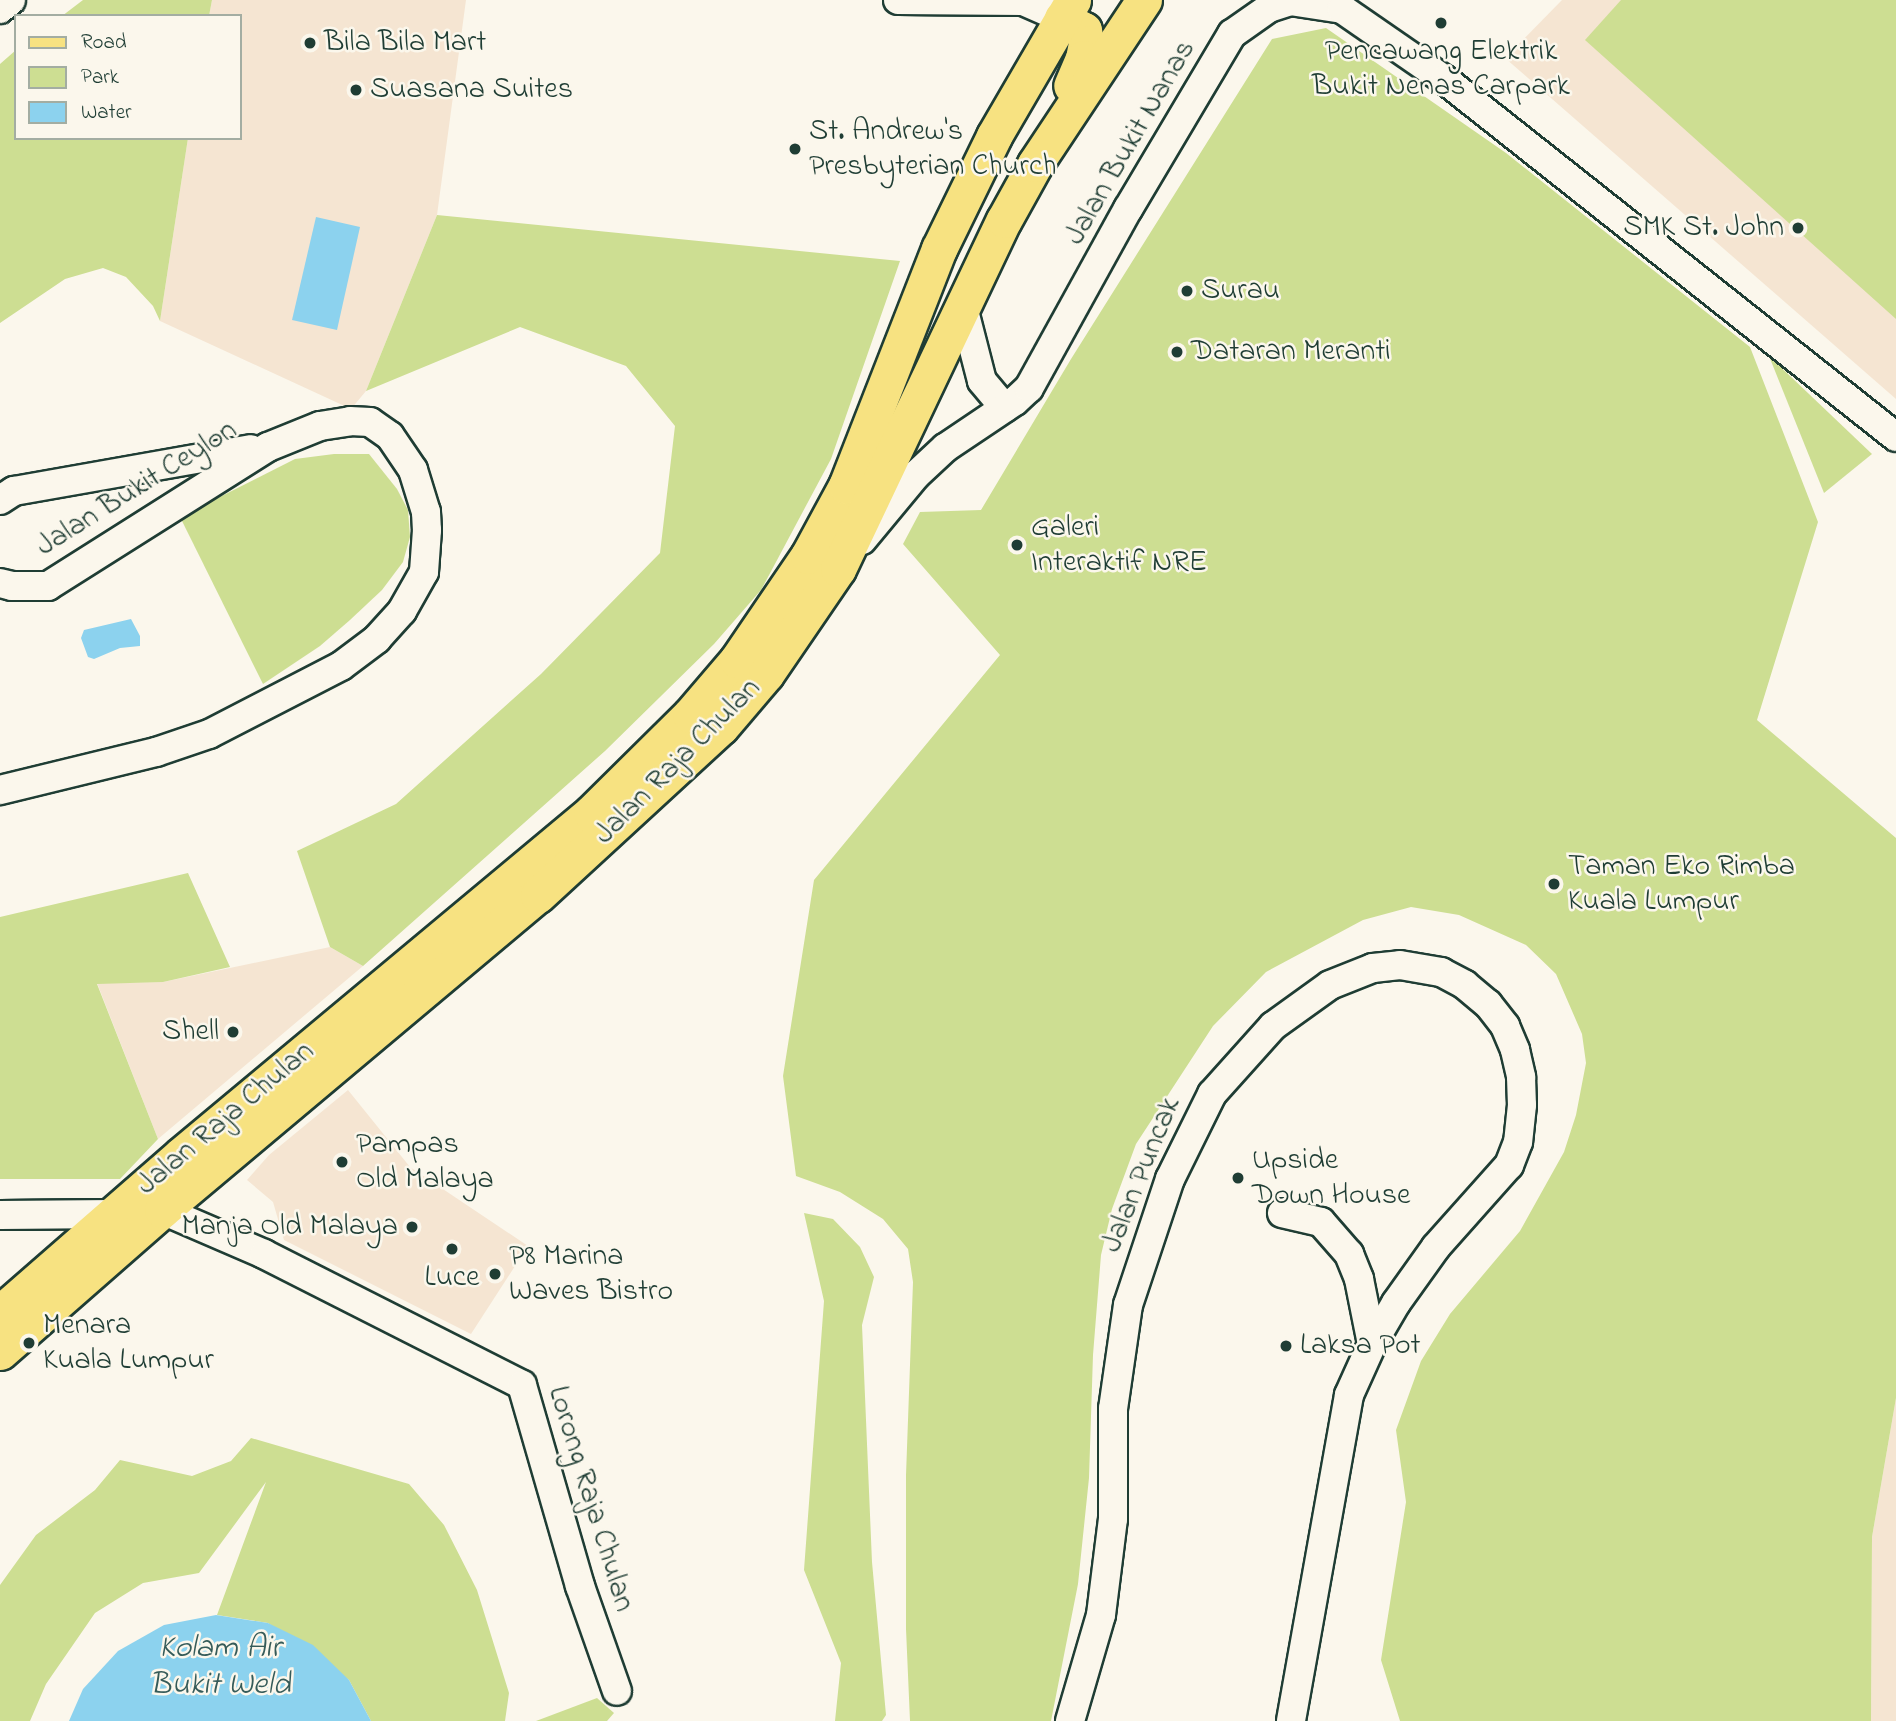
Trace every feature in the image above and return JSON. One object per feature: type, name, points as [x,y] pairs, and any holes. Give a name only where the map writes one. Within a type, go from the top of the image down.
[{"type":"main road","points":[[1068,9],[1101,14],[1127,0]]},
{"type":"main road","name":"Jalan Raja Chulan","points":[[0,1352],[162,1210],[538,895],[705,744],[766,674],[838,569],[1004,220],[1035,164],[1144,0]]},
{"type":"main road","points":[[1035,164],[1083,58],[1086,43],[1084,30],[1068,9]]},
{"type":"main road","name":"Jalan Raja Chulan","points":[[0,1313],[591,813],[690,715],[737,660],[802,565],[846,486],[939,249],[994,136],[1068,9]]},
{"type":"street","points":[[0,9],[11,0]]},
{"type":"street","points":[[898,0],[1023,1],[1068,9]]},
{"type":"street","points":[[1233,34],[1244,0]]},
{"type":"street","name":"Jalan Bukit Nanas","points":[[838,569],[916,475],[945,449],[1029,388],[1128,209],[1233,34],[1259,14],[1290,1],[1335,4],[1456,87],[1896,437]]},
{"type":"street","points":[[963,307],[982,381],[1005,408]]},
{"type":"street","name":"Jalan Bukit Ceylon","points":[[0,583],[12,586],[48,586],[268,447],[320,426],[350,421],[370,422],[390,436],[403,452],[420,491],[428,530],[424,572],[402,611],[377,639],[341,666],[209,734],[156,752],[0,790]]},
{"type":"street","name":"Jalan Bukit Ceylon","points":[[0,500],[14,491],[268,447]]},
{"type":"street","name":"Jalan Puncak","points":[[1070,1721],[1101,1615],[1113,1519],[1113,1409],[1128,1305],[1170,1179],[1212,1094],[1273,1026],[1330,985],[1373,968],[1400,965],[1441,972],[1480,997],[1504,1026],[1515,1050],[1522,1105],[1518,1142],[1509,1165],[1436,1247],[1396,1303],[1372,1344],[1349,1395],[1292,1721]]},
{"type":"street","name":"Lorong Raja Chulan","points":[[162,1210],[264,1254],[522,1385],[580,1586],[617,1691]]},
{"type":"street","points":[[1282,1213],[1321,1222],[1349,1254],[1359,1279],[1372,1344]]},
{"type":"street","points":[[0,1215],[114,1214]]},
{"type":"shaded area","points":[[212,0],[466,0],[437,215],[366,391],[351,409],[160,321],[188,140],[242,140],[242,14],[209,14]]},
{"type":"shaded area","name":"SMK St. John","points":[[1562,0],[1896,0],[1896,399],[1505,58]]},
{"type":"shaded area","points":[[330,947],[363,966],[158,1139],[97,983],[163,982]]},
{"type":"shaded area","points":[[348,1090],[410,1167],[528,1246],[471,1334],[284,1240],[273,1202],[247,1180],[269,1155]]},
{"type":"shaded area","points":[[1896,1398],[1896,1721],[1871,1721],[1872,1537]]},
{"type":"green space","points":[[83,0],[212,0],[209,14],[65,14]]},
{"type":"green space","name":"SMK St. John","points":[[1621,0],[1896,0],[1896,319],[1585,40]]},
{"type":"green space","name":"Taman Eko Rimba Kuala Lumpur","points":[[1326,28],[1506,153],[1750,347],[1818,522],[1757,720],[1896,838],[1896,1398],[1872,1537],[1871,1721],[1400,1721],[1381,1660],[1406,1502],[1396,1430],[1421,1361],[1450,1314],[1520,1231],[1564,1152],[1576,1115],[1586,1063],[1582,1034],[1556,974],[1526,945],[1459,915],[1411,907],[1363,920],[1266,972],[1213,1026],[1136,1144],[1112,1209],[1101,1255],[1093,1355],[1089,1478],[1078,1584],[1051,1721],[910,1721],[906,1629],[906,1475],[913,1282],[908,1249],[883,1219],[840,1192],[796,1176],[783,1076],[814,880],[1000,655],[903,544],[920,512],[981,510],[1071,359],[1272,39]]},
{"type":"green space","points":[[14,52],[14,140],[188,140],[160,321],[153,306],[126,277],[103,268],[65,279],[0,323],[0,64]]},
{"type":"green space","points":[[437,215],[900,261],[831,459],[761,590],[714,644],[605,751],[363,966],[330,947],[297,851],[396,804],[541,674],[660,553],[675,426],[626,366],[520,327],[366,391]]},
{"type":"green space","points":[[1769,356],[1872,454],[1824,493]]},
{"type":"green space","points":[[334,454],[369,454],[397,489],[408,510],[410,537],[403,562],[382,590],[350,620],[320,646],[263,684],[180,517],[295,459]]},
{"type":"green space","points":[[188,873],[230,967],[163,982],[97,984],[158,1139],[120,1179],[0,1179],[0,917]]},
{"type":"green space","points":[[804,1213],[833,1219],[860,1247],[874,1277],[862,1325],[872,1562],[886,1715],[882,1721],[835,1721],[841,1663],[804,1570],[824,1301]]},
{"type":"green space","points":[[251,1438],[409,1484],[444,1525],[477,1590],[509,1693],[505,1721],[371,1721],[349,1680],[268,1623],[217,1615],[266,1482],[199,1573],[143,1583],[95,1613],[46,1684],[30,1721],[0,1721],[0,1585],[36,1535],[95,1490],[120,1460],[192,1476],[231,1461]]},
{"type":"green space","points":[[597,1698],[614,1713],[607,1721],[536,1721]]},
{"type":"water","points":[[316,217],[360,227],[337,330],[292,320]]},
{"type":"water","points":[[131,619],[140,636],[140,646],[120,648],[94,659],[88,657],[81,638],[84,630]]},
{"type":"water","name":"Kolam Air Bukit Weld","points":[[216,1615],[268,1623],[313,1645],[349,1680],[371,1721],[69,1721],[83,1689],[118,1651],[164,1625]]},
{"type":"place","name":"Pencawang Elektrik Bukit Nenas Carpark","points":[[1441,23]]},
{"type":"place","name":"Bila Bila Mart","points":[[310,43]]},
{"type":"place","name":"Suasana Suites","points":[[356,90]]},
{"type":"place","name":"St. Andrew's Presbyterian Church","points":[[795,149]]},
{"type":"place","name":"SMK St. John","points":[[1798,228]]},
{"type":"place","name":"Surau","points":[[1187,291]]},
{"type":"place","name":"Dataran Meranti","points":[[1177,352]]},
{"type":"place","name":"Galeri Interaktif NRE","points":[[1017,545]]},
{"type":"place","name":"Taman Eko Rimba Kuala Lumpur","points":[[1554,884]]},
{"type":"place","name":"Shell","points":[[233,1032]]},
{"type":"place","name":"Pampas Old Malaya","points":[[342,1162]]},
{"type":"place","name":"Upside Down House","points":[[1238,1178]]},
{"type":"place","name":"Manja Old Malaya","points":[[412,1227]]},
{"type":"place","name":"Luce","points":[[452,1249]]},
{"type":"place","name":"P8 Marina Waves Bistro","points":[[495,1274]]},
{"type":"place","name":"Menara Kuala Lumpur","points":[[29,1343]]},
{"type":"place","name":"Laksa Pot","points":[[1286,1346]]}]
